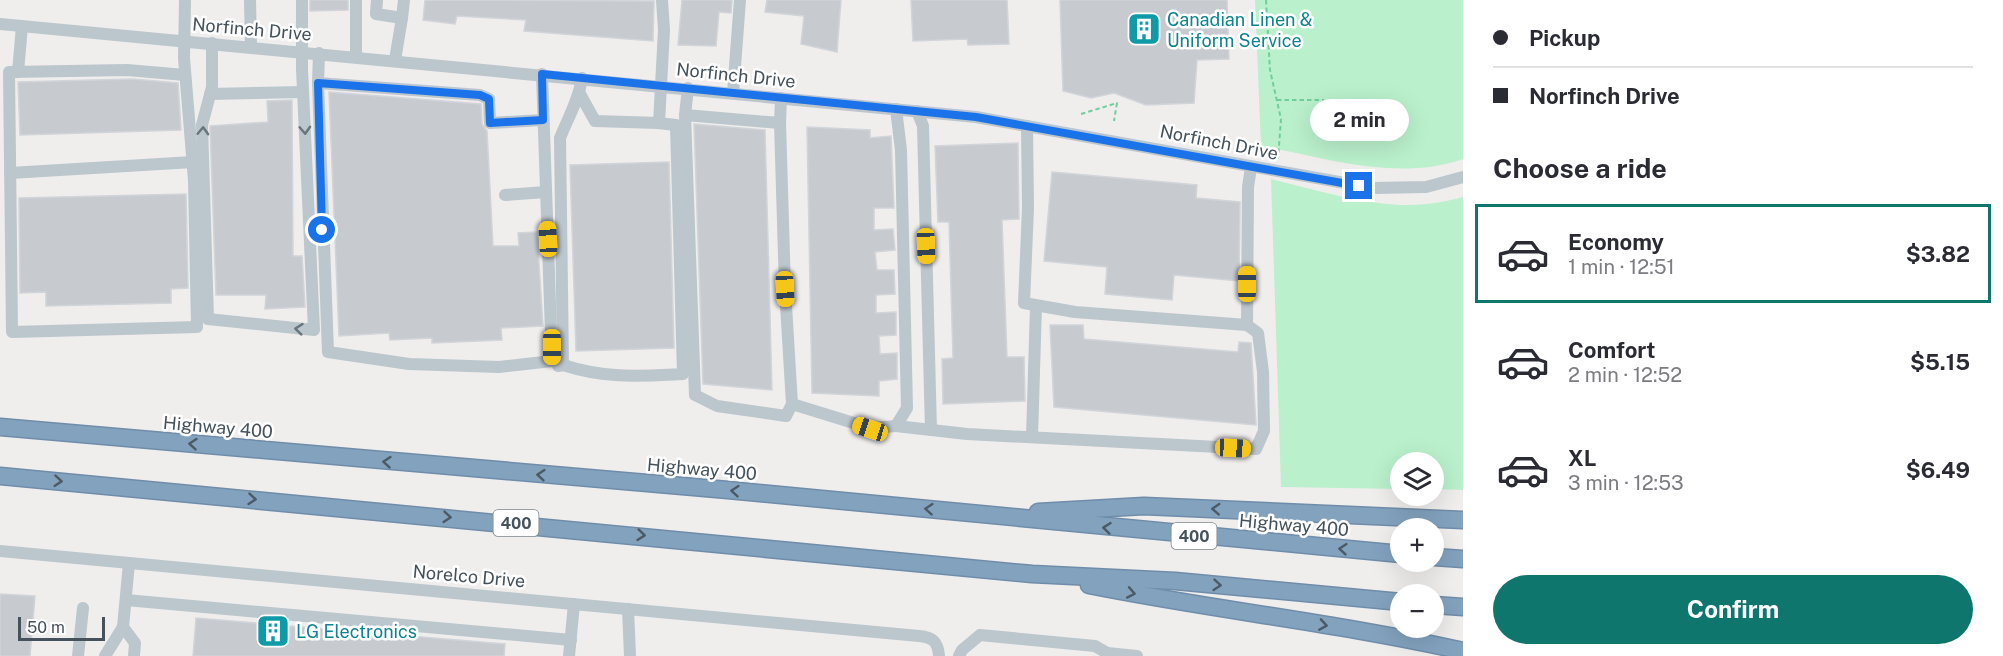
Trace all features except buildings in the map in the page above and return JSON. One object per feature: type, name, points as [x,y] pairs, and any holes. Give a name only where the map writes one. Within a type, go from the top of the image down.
[{"type":"highway","name":"Highway 400","points":[[0,427],[1390,553]]},
{"type":"highway","name":"400","points":[[0,476],[1032,574],[1175,581],[1390,601]]},
{"type":"highway","points":[[988,515],[1144,506],[1463,520]]},
{"type":"highway","points":[[1444,558],[1463,559]]},
{"type":"highway","points":[[1032,574],[1172,602],[1407,638],[1463,651]]},
{"type":"highway","points":[[1444,606],[1463,607]]},
{"type":"street","points":[[185,0],[185,75],[193,162],[196,327],[12,332],[9,72],[127,70],[185,75]]},
{"type":"street","points":[[250,0],[250,46]]},
{"type":"street","points":[[212,43],[210,94],[202,125],[208,319],[314,330],[303,92],[303,0]]},
{"type":"street","points":[[356,0],[356,56]]},
{"type":"street","points":[[377,0],[376,14],[402,18]]},
{"type":"street","points":[[395,60],[404,0]]},
{"type":"street","points":[[658,123],[662,0]]},
{"type":"street","points":[[733,93],[740,0]]},
{"type":"street","name":"Norfinch Drive","points":[[0,24],[319,52],[917,111],[1028,126],[1373,188],[1426,187],[1463,177]]},
{"type":"street","points":[[18,72],[22,26]]},
{"type":"street","points":[[319,52],[318,83],[328,352],[409,364],[499,367],[558,363],[592,374],[620,377],[683,374],[682,122],[688,88]]},
{"type":"street","points":[[542,74],[546,192],[558,363]]},
{"type":"street","points":[[558,363],[560,138],[569,113],[580,94],[582,78]]},
{"type":"street","points":[[318,83],[480,95],[489,99],[490,123],[543,120]]},
{"type":"street","points":[[210,94],[303,92]]},
{"type":"street","points":[[580,94],[595,121],[780,123]]},
{"type":"street","points":[[682,122],[695,395],[717,406],[786,416],[792,404],[785,289],[781,98]]},
{"type":"street","points":[[896,109],[901,170],[907,408],[896,426]]},
{"type":"street","points":[[917,111],[923,126],[931,430]]},
{"type":"street","points":[[792,404],[870,429],[896,426],[1032,437],[1256,449],[1264,431],[1263,372],[1258,333],[1247,325],[1075,312],[1024,303],[1028,208],[1028,126]]},
{"type":"street","points":[[10,173],[193,162]]},
{"type":"street","points":[[1247,325],[1248,187],[1251,167]]},
{"type":"street","points":[[901,170],[924,169]]},
{"type":"street","points":[[505,195],[546,192]]},
{"type":"street","points":[[1032,437],[1036,306]]},
{"type":"street","name":"Norelco Drive","points":[[0,551],[919,636],[934,640],[938,645],[939,656]]},
{"type":"street","points":[[105,656],[123,627],[129,563]]},
{"type":"street","points":[[126,600],[571,640]]},
{"type":"street","points":[[569,656],[574,604]]},
{"type":"street","points":[[78,656],[83,608]]},
{"type":"street","points":[[628,609],[630,656]]},
{"type":"street","points":[[123,627],[135,644],[134,656]]},
{"type":"street","points":[[959,656],[962,650],[980,635],[1095,646],[1107,654],[1137,656]]},
{"type":"path","points":[[1266,0],[1270,70],[1277,100],[1281,135],[1275,170]]},
{"type":"path","points":[[1277,100],[1324,100]]},
{"type":"path","points":[[1081,114],[1117,103],[1114,121]]},
{"type":"green space","points":[[1255,0],[1463,0],[1463,159],[1438,166],[1388,168],[1362,166],[1261,146]]},
{"type":"green space","points":[[1271,179],[1348,198],[1388,204],[1426,204],[1463,197],[1463,490],[1444,489],[1444,452],[1390,452],[1390,489],[1281,487]]},
{"type":"place","name":"Canadian Linen & Uniform Service","points":[[1144,29]]},
{"type":"place","name":"LG Electronics","points":[[273,631]]},
{"type":"route","points":[[322,230],[318,83],[403,87],[480,95],[489,99],[490,123],[543,120],[542,74],[896,109],[976,117],[1359,186]]}]
